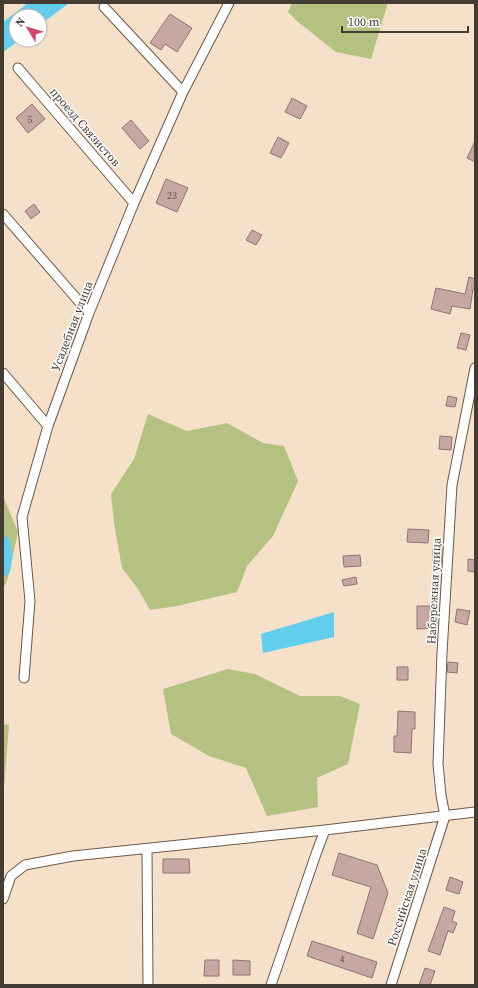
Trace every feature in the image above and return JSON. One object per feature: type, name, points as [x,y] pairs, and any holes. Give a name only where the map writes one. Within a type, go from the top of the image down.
[{"type":"street","name":"Усадебная улица","points":[[24,678],[30,601],[22,518],[48,426],[89,313],[134,203],[183,92],[229,3]]},
{"type":"street","points":[[104,7],[183,92]]},
{"type":"street","name":"проезд Связистов","points":[[18,68],[134,203]]},
{"type":"street","points":[[3,214],[89,313]]},
{"type":"street","name":"Набережная улица","points":[[445,816],[438,764],[442,652],[452,485],[475,368]]},
{"type":"street","points":[[3,373],[48,426]]},
{"type":"street","points":[[3,900],[11,876],[25,865],[73,856],[325,830],[475,812]]},
{"type":"street","name":"Российская улица","points":[[391,985],[445,816]]},
{"type":"street","points":[[272,985],[325,830]]},
{"type":"street","points":[[147,849],[148,985]]},
{"type":"green space","points":[[292,3],[388,3],[371,59],[336,52],[298,22],[288,12]]},
{"type":"green space","points":[[148,414],[187,431],[227,423],[263,443],[284,446],[298,481],[273,536],[247,566],[237,592],[177,606],[150,610],[138,589],[122,568],[114,523],[111,494],[134,459]]},
{"type":"green space","points":[[3,496],[18,532],[7,581],[3,589]]},
{"type":"green space","points":[[228,669],[255,674],[300,696],[340,696],[360,704],[348,764],[317,778],[318,807],[267,816],[246,768],[209,756],[171,734],[163,689]]},
{"type":"green space","points":[[3,724],[9,725],[3,800]]},
{"type":"water","points":[[28,3],[69,3],[48,19],[48,8],[21,8]]},
{"type":"water","points":[[8,18],[9,48],[3,52],[3,22]]},
{"type":"water","points":[[334,612],[334,637],[263,653],[261,634]]},
{"type":"building","points":[[170,14],[192,28],[177,52],[165,44],[161,50],[150,43]]},
{"type":"building","points":[[292,98],[307,106],[300,119],[285,112]]},
{"type":"building","points":[[32,104],[45,119],[28,133],[16,118]]},
{"type":"building","points":[[131,120],[149,141],[140,149],[122,128]]},
{"type":"building","points":[[278,137],[289,143],[281,158],[270,153]]},
{"type":"building","points":[[475,141],[475,162],[467,158]]},
{"type":"building","points":[[166,179],[188,188],[177,212],[156,203]]},
{"type":"building","points":[[34,204],[40,212],[31,219],[25,211]]},
{"type":"building","points":[[252,230],[262,235],[256,245],[246,240]]},
{"type":"building","points":[[469,277],[475,279],[475,289],[473,289],[470,309],[452,306],[450,314],[431,309],[436,288],[465,294]]},
{"type":"building","points":[[461,333],[470,335],[466,350],[457,348]]},
{"type":"building","points":[[448,396],[457,398],[455,407],[446,406]]},
{"type":"building","points":[[440,436],[452,437],[451,450],[439,449]]},
{"type":"building","points":[[408,529],[429,530],[428,543],[407,542]]},
{"type":"building","points":[[433,549],[442,549],[441,563],[433,563]]},
{"type":"building","points":[[360,555],[361,566],[344,567],[343,556]]},
{"type":"building","points":[[468,559],[475,560],[475,572],[468,571]]},
{"type":"building","points":[[356,577],[357,584],[344,586],[342,580]]},
{"type":"building","points":[[417,606],[437,606],[437,628],[417,629]]},
{"type":"building","points":[[457,609],[470,611],[467,625],[455,622]]},
{"type":"building","points":[[448,662],[458,663],[457,673],[447,672]]},
{"type":"building","points":[[397,667],[408,667],[408,680],[397,680]]},
{"type":"building","points":[[398,711],[415,712],[415,729],[412,729],[411,753],[394,752],[394,736],[397,736]]},
{"type":"building","points":[[339,853],[377,865],[388,893],[373,939],[357,933],[371,887],[332,875]]},
{"type":"building","points":[[163,859],[189,859],[190,873],[163,873]]},
{"type":"building","points":[[450,877],[463,882],[459,894],[446,890]]},
{"type":"building","points":[[444,907],[455,911],[452,921],[457,923],[453,933],[448,931],[440,955],[428,951]]},
{"type":"building","points":[[312,941],[377,962],[372,978],[307,956]]},
{"type":"building","points":[[205,960],[219,960],[219,976],[204,976]]},
{"type":"building","points":[[233,960],[250,961],[250,975],[233,975]]},
{"type":"building","points":[[425,968],[435,971],[430,985],[419,985]]},
{"type":"waterway","points":[[3,543],[5,555],[3,569]]}]
